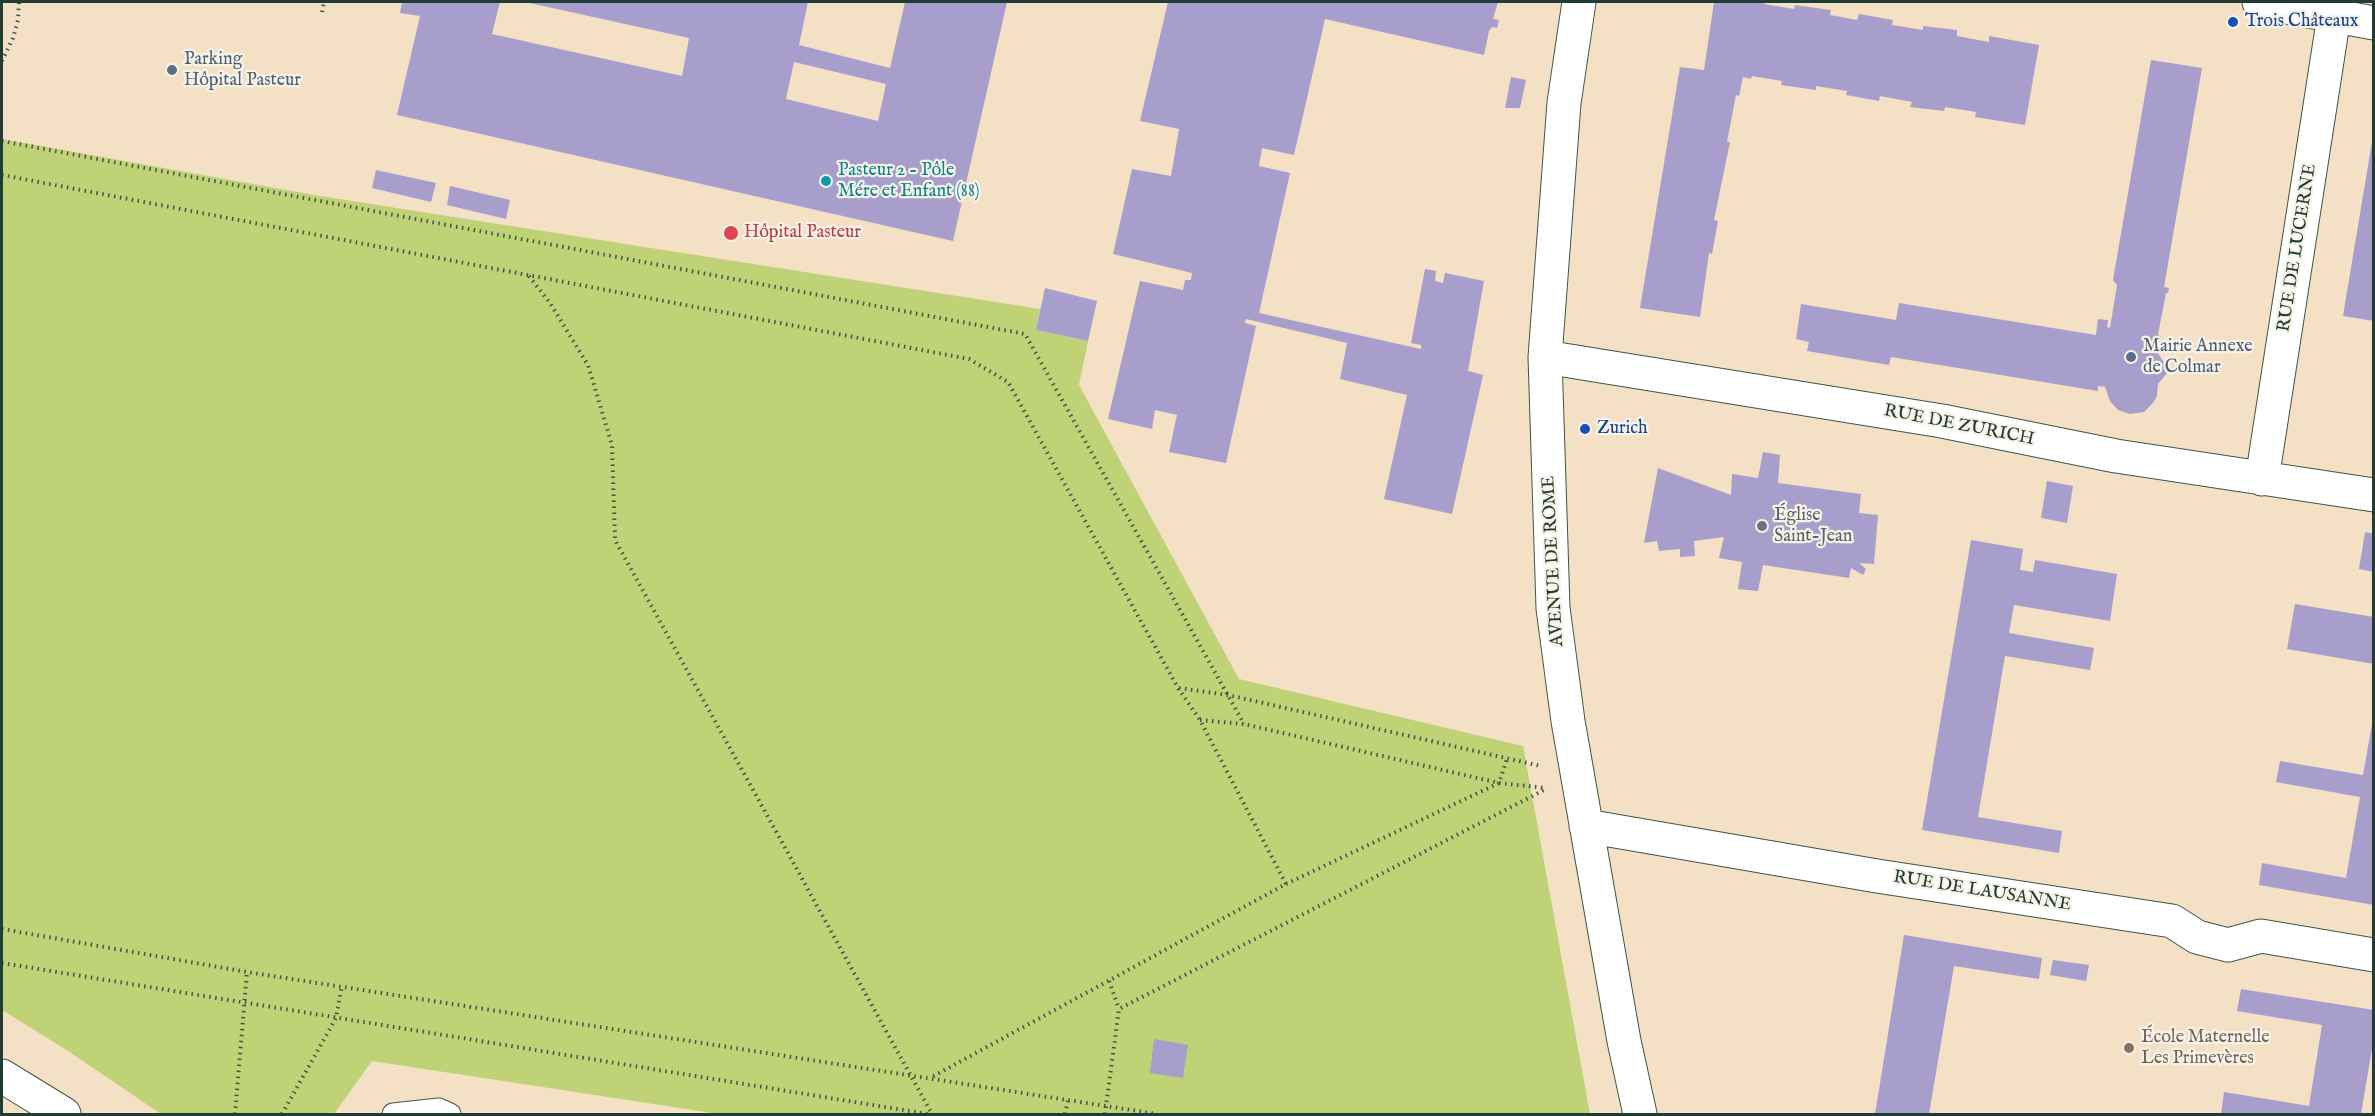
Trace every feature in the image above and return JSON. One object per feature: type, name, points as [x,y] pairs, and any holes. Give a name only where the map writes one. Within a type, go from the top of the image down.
[{"type":"street","name":"AVENUE DE ROME","points":[[1579,2],[1564,103],[1545,357],[1553,608],[1577,774],[1624,1041],[1640,1114]]},
{"type":"street","points":[[2259,2],[2373,23]]},
{"type":"street","name":"RUE DE LUCERNE","points":[[2262,479],[2334,16]]},
{"type":"street","name":"RUE DE ZURICH","points":[[1545,357],[1942,421],[2116,456],[2373,495]]},
{"type":"street","name":"RUE DE LAUSANNE","points":[[1586,826],[1877,876],[2172,921],[2197,937],[2228,945],[2261,936],[2373,955]]},
{"type":"street","points":[[2,1076],[64,1114]]},
{"type":"lane","points":[[393,1114],[439,1109],[450,1114]]},
{"type":"path","points":[[2,61],[13,38],[18,20],[19,2]]},
{"type":"path","points":[[322,12],[324,2]]},
{"type":"path","points":[[2,141],[1025,334],[1244,724]]},
{"type":"path","points":[[2,175],[969,359],[1008,382],[1179,688],[1200,720],[1286,884]]},
{"type":"path","points":[[528,275],[550,303],[588,365],[612,445],[615,540],[930,1114]]},
{"type":"path","points":[[1179,688],[1228,695],[1577,774]]},
{"type":"path","points":[[1200,720],[1244,724],[1499,783],[1546,789]]},
{"type":"path","points":[[930,1078],[1286,884],[1499,783],[1507,759]]},
{"type":"path","points":[[1119,1009],[1577,774]]},
{"type":"path","points":[[2,929],[247,972],[342,985],[1157,1114]]},
{"type":"path","points":[[2,963],[930,1114]]},
{"type":"path","points":[[235,1114],[247,972]]},
{"type":"path","points":[[1105,1114],[1119,1009],[1109,981]]},
{"type":"path","points":[[282,1114],[336,1018],[342,985]]},
{"type":"path","points":[[1065,1114],[1068,1100]]},
{"type":"green space","points":[[2,139],[320,196],[1040,309],[1036,330],[1088,341],[1079,385],[1239,679],[1523,746],[1590,1114],[719,1114],[372,1061],[334,1114],[161,1114],[68,1051],[2,1010]]},
{"type":"building","name":"Pasteur 2 - Pôle Mére et Enfant (88)","points":[[402,2],[500,2],[492,34],[682,76],[689,38],[525,2],[808,2],[799,45],[890,68],[905,2],[1007,2],[953,241],[397,115],[420,16],[400,13]],"holes":[[[794,62],[886,84],[878,121],[786,99]]]},
{"type":"building","points":[[1168,2],[1498,2],[1493,19],[1499,20],[1497,28],[1492,27],[1489,31],[1484,55],[1325,19],[1294,155],[1262,148],[1259,166],[1290,173],[1259,313],[1421,349],[1421,345],[1411,343],[1425,269],[1436,271],[1435,281],[1443,283],[1445,273],[1484,281],[1468,371],[1483,375],[1452,514],[1384,499],[1407,395],[1340,379],[1347,343],[1246,319],[1245,323],[1256,326],[1226,463],[1169,452],[1177,415],[1155,410],[1152,429],[1108,419],[1140,281],[1183,290],[1185,280],[1191,280],[1192,273],[1113,254],[1132,169],[1171,176],[1179,129],[1140,121]]},
{"type":"building","points":[[1714,2],[1765,2],[1764,4],[1794,9],[1795,5],[1831,10],[1830,15],[1857,20],[1859,14],[1893,20],[1892,25],[1923,30],[1923,26],[1957,30],[1957,36],[1989,42],[1989,36],[2039,45],[2025,125],[1975,117],[1976,112],[1945,107],[1944,111],[1910,107],[1912,102],[1880,96],[1879,101],[1846,95],[1847,91],[1816,86],[1816,90],[1781,85],[1782,81],[1752,76],[1751,79],[1743,77],[1739,96],[1736,95],[1727,142],[1730,142],[1714,220],[1718,221],[1712,254],[1709,253],[1700,317],[1640,308],[1680,67],[1704,70]]},
{"type":"building","points":[[2151,60],[2202,68],[2164,287],[2169,288],[2158,335],[2161,336],[2160,342],[2156,341],[2155,349],[2168,372],[2158,384],[2157,396],[2153,403],[2144,412],[2130,414],[2118,410],[2110,401],[2105,387],[2098,386],[2098,391],[1891,357],[1889,365],[1807,351],[1809,342],[1796,339],[1801,304],[1896,320],[1899,303],[2096,335],[2098,319],[2108,320],[2107,327],[2110,328],[2117,285],[2113,280]]},
{"type":"building","points":[[1511,77],[1526,80],[1520,108],[1505,108]]},
{"type":"building","points":[[2372,142],[2374,142],[2374,321],[2343,316]]},
{"type":"building","points":[[376,170],[436,183],[431,202],[372,188]]},
{"type":"building","points":[[450,186],[510,200],[506,219],[447,205]]},
{"type":"building","points":[[1045,288],[1097,301],[1088,341],[1036,330]]},
{"type":"building","name":"Église Saint-Jean","points":[[1763,452],[1780,455],[1778,483],[1861,494],[1859,513],[1878,515],[1874,564],[1859,563],[1866,569],[1863,575],[1851,568],[1849,578],[1763,565],[1758,591],[1738,589],[1742,562],[1719,558],[1724,537],[1694,541],[1695,556],[1680,557],[1680,549],[1659,551],[1657,541],[1644,543],[1658,468],[1731,495],[1732,474],[1758,478]]},
{"type":"building","points":[[2047,481],[2073,486],[2067,523],[2041,518]]},
{"type":"building","points":[[2365,532],[2374,534],[2374,572],[2359,569]]},
{"type":"building","points":[[1971,540],[2023,549],[2020,570],[2033,572],[2035,560],[2117,574],[2110,621],[2014,605],[2009,633],[2094,648],[2090,670],[2005,656],[1978,817],[2062,831],[2059,853],[1922,830]]},
{"type":"building","points":[[2295,604],[2374,617],[2374,664],[2287,649]]},
{"type":"building","points":[[2372,724],[2374,905],[2259,885],[2262,863],[2346,878],[2360,797],[2276,782],[2280,761],[2363,775]]},
{"type":"building","points":[[1904,935],[2042,958],[2039,979],[1954,966],[1929,1114],[1875,1114]]},
{"type":"building","points":[[2053,960],[2089,965],[2086,981],[2050,975]]},
{"type":"building","points":[[2241,989],[2374,1010],[2374,1037],[2361,1114],[2221,1114],[2224,1092],[2309,1106],[2322,1025],[2237,1011]]},
{"type":"building","points":[[1154,1039],[1188,1045],[1183,1078],[1150,1073]]},
{"type":"place","name":"Trois Châteaux","points":[[2233,22]]},
{"type":"place","name":"Parking Hôpital Pasteur","points":[[172,70]]},
{"type":"place","name":"Pasteur 2 - Pôle Mére et Enfant (88)","points":[[826,181]]},
{"type":"place","name":"Hôpital Pasteur","points":[[731,233]]},
{"type":"place","name":"Mairie Annexe de Colmar","points":[[2131,357]]},
{"type":"place","name":"Zurich","points":[[1585,429]]},
{"type":"place","name":"Église Saint-Jean","points":[[1762,526]]},
{"type":"place","name":"École Maternelle Les Primevères","points":[[2129,1048]]}]
